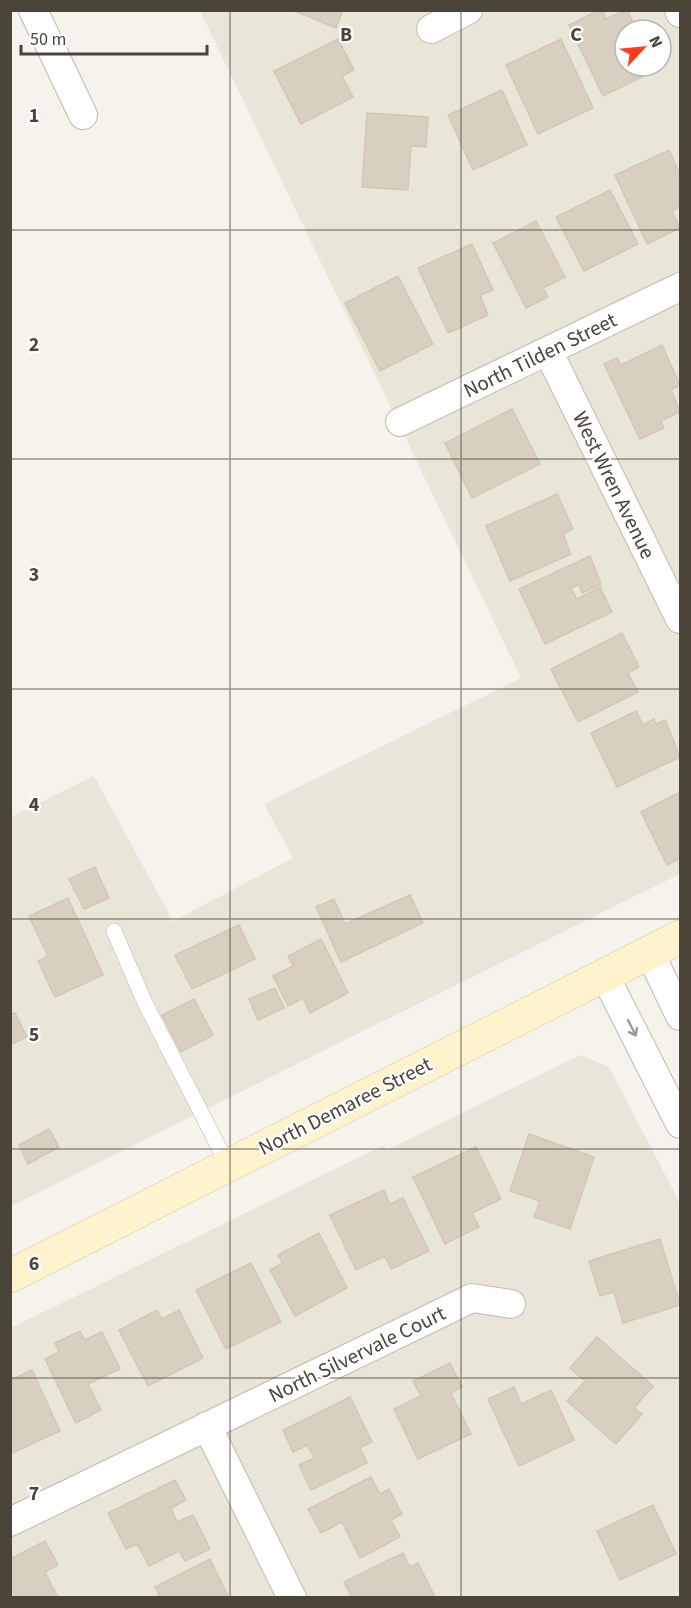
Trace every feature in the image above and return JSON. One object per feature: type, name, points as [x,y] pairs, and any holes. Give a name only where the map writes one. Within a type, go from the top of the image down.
[{"type":"main road","name":"North Demaree Street","points":[[10,1276],[228,1164],[681,938]]},
{"type":"street","points":[[33,10],[83,115]]},
{"type":"street","points":[[431,29],[468,10]]},
{"type":"street","name":"North Tilden Street","points":[[400,422],[681,287]]},
{"type":"street","name":"West Wren Avenue","points":[[548,351],[681,620]]},
{"type":"street","points":[[650,953],[681,1016]]},
{"type":"street","points":[[605,976],[681,1124]]},
{"type":"street","name":"North Silvervale Court","points":[[10,1522],[472,1299],[511,1304]]},
{"type":"street","points":[[207,1426],[292,1598]]},
{"type":"lane","points":[[114,931],[145,1003],[228,1164]]},
{"type":"shaded area","points":[[200,11],[680,11],[680,874],[11,1206],[11,817],[94,776],[173,921],[293,858],[264,804],[521,678]]},
{"type":"shaded area","points":[[580,1055],[609,1067],[680,1203],[680,1597],[11,1598],[11,1328],[384,1145],[387,1150]]},
{"type":"building","points":[[292,10],[343,10],[336,28]]},
{"type":"building","points":[[599,10],[602,10],[606,19],[627,10],[631,18],[613,18],[613,78],[640,78],[603,96],[569,25]]},
{"type":"building","points":[[338,39],[354,70],[342,76],[353,97],[301,124],[274,71]]},
{"type":"building","points":[[561,39],[593,108],[538,134],[506,65]]},
{"type":"building","points":[[502,90],[527,145],[473,170],[448,115]]},
{"type":"building","points":[[367,113],[428,117],[426,147],[411,146],[408,190],[362,187]]},
{"type":"building","points":[[669,150],[680,175],[680,207],[672,211],[680,228],[647,244],[615,175]]},
{"type":"building","points":[[610,190],[638,244],[584,271],[556,217]]},
{"type":"building","points":[[536,221],[565,277],[543,288],[548,297],[526,308],[493,243]]},
{"type":"building","points":[[472,244],[493,290],[480,295],[488,315],[448,333],[418,268]]},
{"type":"building","points":[[398,276],[433,344],[380,371],[345,303]]},
{"type":"building","points":[[662,345],[680,385],[671,390],[680,412],[661,421],[664,428],[640,439],[604,364],[617,358],[621,365]]},
{"type":"building","points":[[512,409],[540,464],[472,498],[445,443]]},
{"type":"building","points":[[557,494],[573,529],[563,534],[571,554],[510,581],[486,526]]},
{"type":"building","points":[[590,556],[601,584],[582,593],[579,584],[571,588],[577,599],[600,587],[612,612],[545,644],[519,589]]},
{"type":"building","points":[[622,633],[639,667],[628,673],[638,692],[578,722],[551,669]]},
{"type":"building","points":[[636,711],[643,725],[654,719],[656,724],[665,720],[680,757],[617,787],[591,733]]},
{"type":"building","points":[[680,792],[680,858],[667,865],[641,812]]},
{"type":"building","points":[[95,867],[109,898],[84,909],[69,879]]},
{"type":"building","points":[[410,895],[423,923],[341,962],[316,907],[334,899],[345,924]]},
{"type":"building","points":[[68,898],[103,975],[55,997],[38,961],[48,956],[29,916]]},
{"type":"building","points":[[239,925],[255,959],[192,989],[175,955]]},
{"type":"building","points":[[321,939],[348,993],[310,1013],[303,998],[288,1006],[273,976],[293,966],[288,956]]},
{"type":"building","points":[[275,988],[284,1008],[258,1020],[249,999]]},
{"type":"building","points":[[194,999],[213,1035],[181,1052],[162,1015]]},
{"type":"building","points":[[15,1013],[27,1037],[10,1045],[10,1015]]},
{"type":"building","points":[[49,1129],[59,1147],[28,1164],[19,1145]]},
{"type":"building","points":[[529,1134],[594,1157],[570,1229],[534,1217],[540,1201],[510,1191]]},
{"type":"building","points":[[476,1147],[501,1199],[472,1213],[479,1227],[445,1244],[413,1177]]},
{"type":"building","points":[[384,1190],[390,1204],[403,1198],[429,1251],[391,1269],[385,1256],[356,1270],[330,1215]]},
{"type":"building","points":[[319,1233],[347,1288],[295,1316],[270,1270],[283,1263],[278,1255]]},
{"type":"building","points":[[660,1239],[680,1305],[623,1323],[614,1292],[600,1296],[589,1261]]},
{"type":"building","points":[[251,1263],[281,1322],[226,1349],[196,1290]]},
{"type":"building","points":[[157,1310],[162,1319],[179,1310],[203,1358],[148,1386],[119,1330]]},
{"type":"building","points":[[80,1331],[85,1340],[102,1332],[120,1369],[88,1384],[101,1410],[76,1423],[45,1359],[59,1352],[55,1343]]},
{"type":"building","points":[[597,1337],[653,1386],[634,1408],[642,1414],[616,1444],[567,1401],[585,1381],[570,1368]]},
{"type":"building","points":[[450,1363],[462,1387],[451,1393],[471,1434],[418,1459],[394,1409],[421,1396],[413,1381]]},
{"type":"building","points":[[32,1370],[60,1431],[10,1454],[10,1380]]},
{"type":"building","points":[[514,1387],[521,1404],[551,1390],[574,1440],[519,1466],[488,1399]]},
{"type":"building","points":[[350,1397],[372,1442],[360,1448],[367,1463],[311,1490],[299,1465],[314,1458],[308,1445],[293,1452],[283,1430]]},
{"type":"building","points":[[371,1477],[380,1494],[389,1489],[402,1514],[391,1520],[400,1537],[360,1558],[342,1522],[321,1533],[308,1509]]},
{"type":"building","points":[[175,1480],[186,1500],[171,1508],[177,1522],[193,1515],[210,1549],[185,1561],[179,1551],[149,1566],[137,1544],[126,1549],[108,1513]]},
{"type":"building","points":[[653,1505],[676,1554],[620,1580],[597,1531]]},
{"type":"building","points":[[45,1541],[58,1565],[45,1572],[58,1598],[10,1598],[10,1559]]},
{"type":"building","points":[[403,1553],[410,1567],[418,1563],[434,1595],[429,1598],[352,1598],[344,1582]]},
{"type":"building","points":[[210,1559],[229,1598],[161,1598],[155,1587]]}]
